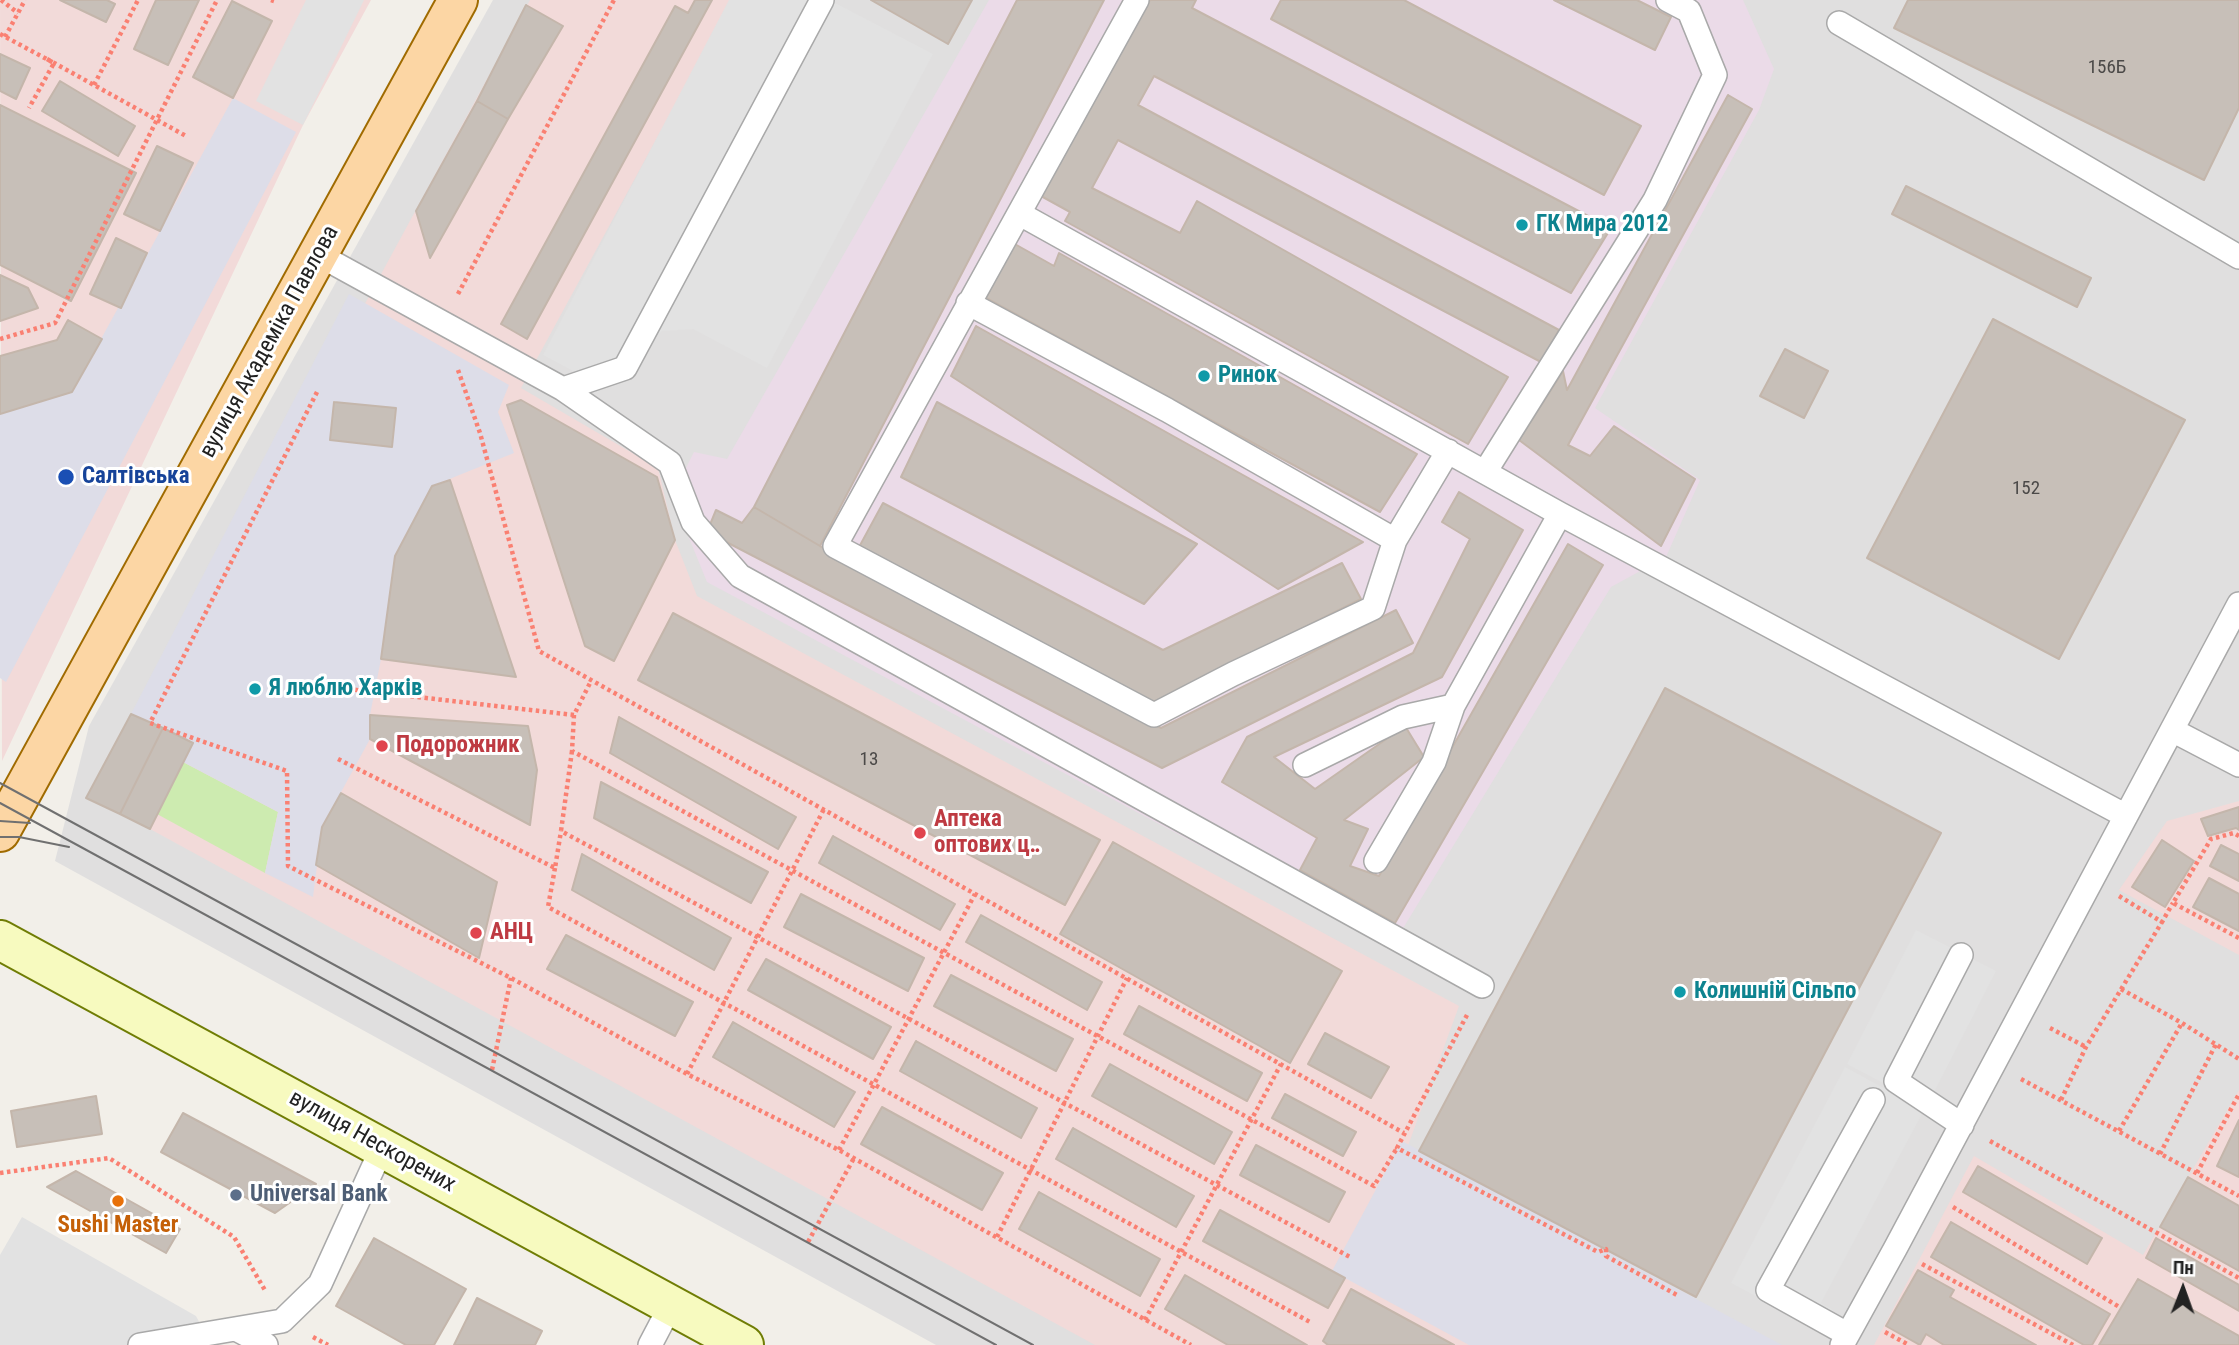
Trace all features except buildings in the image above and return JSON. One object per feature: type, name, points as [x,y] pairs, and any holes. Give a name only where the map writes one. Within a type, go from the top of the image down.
[{"type":"main road","name":"вулиця Академіка Павлова","points":[[0,832],[458,0]]},
{"type":"main road","name":"вулиця Нескорених","points":[[0,940],[744,1345]]},
{"type":"lane","points":[[563,388],[625,368],[822,0]]},
{"type":"lane","points":[[1137,0],[835,546],[1154,715],[1233,674],[1373,608],[1395,540],[1448,452]]},
{"type":"lane","points":[[1485,472],[1655,200],[1714,75],[1689,10],[1668,0]]},
{"type":"lane","points":[[1839,23],[2239,257]]},
{"type":"lane","points":[[1020,214],[1560,514],[2126,816]]},
{"type":"lane","points":[[319,255],[563,388],[670,463],[693,522],[740,576],[1482,986]]},
{"type":"lane","points":[[968,303],[1167,410],[1395,540]]},
{"type":"lane","points":[[1376,862],[1434,762],[1453,706],[1560,514]]},
{"type":"lane","points":[[1873,1100],[1768,1290],[1844,1340],[1962,1125],[2239,604]]},
{"type":"lane","points":[[1305,765],[1403,717],[1453,706]]},
{"type":"lane","points":[[2172,730],[2239,765]]},
{"type":"lane","points":[[1961,955],[1896,1081],[1962,1125]]},
{"type":"lane","points":[[140,1345],[282,1321],[320,1284],[382,1148]]},
{"type":"lane","points":[[650,1345],[671,1305]]},
{"type":"lane","points":[[236,1329],[266,1345]]},
{"type":"path","points":[[1,0],[18,13]]},
{"type":"path","points":[[25,0],[3,35],[186,136]]},
{"type":"path","points":[[94,85],[138,0]]},
{"type":"path","points":[[0,339],[55,323],[217,0]]},
{"type":"path","points":[[614,0],[442,323],[480,433],[539,651],[1404,1133]]},
{"type":"path","points":[[29,108],[54,63],[47,59]]},
{"type":"path","points":[[317,392],[150,723],[287,771],[288,866],[511,978],[687,1074],[839,1150],[1191,1345]]},
{"type":"path","points":[[591,680],[574,715],[572,751],[548,907],[1310,1322]]},
{"type":"path","points":[[348,689],[574,715]]},
{"type":"path","points":[[572,751],[1374,1186],[1397,1148],[1482,986]]},
{"type":"path","points":[[338,759],[555,868]]},
{"type":"path","points":[[687,1074],[824,809]]},
{"type":"path","points":[[561,831],[1350,1257]]},
{"type":"path","points":[[2061,1100],[2087,1047],[2211,839],[2234,833],[2239,836]]},
{"type":"path","points":[[2092,879],[2162,922]]},
{"type":"path","points":[[839,1150],[975,894]]},
{"type":"path","points":[[2173,903],[2239,938]]},
{"type":"path","points":[[492,1070],[511,978]]},
{"type":"path","points":[[997,1237],[1126,978]]},
{"type":"path","points":[[2121,989],[2239,1059]]},
{"type":"path","points":[[2021,1012],[2087,1047]]},
{"type":"path","points":[[2119,1131],[2182,1023]]},
{"type":"path","points":[[2160,1154],[2216,1044]]},
{"type":"path","points":[[1145,1320],[1281,1064]]},
{"type":"path","points":[[1994,1064],[2239,1196]]},
{"type":"path","points":[[2197,1172],[2239,1094]]},
{"type":"path","points":[[1962,1125],[2239,1278]]},
{"type":"path","points":[[1397,1148],[1598,1252],[1606,1249],[1606,1256],[1677,1295]]},
{"type":"path","points":[[0,1173],[109,1158],[234,1237],[282,1321],[328,1345]]},
{"type":"path","points":[[808,1242],[854,1158]]},
{"type":"path","points":[[1926,1191],[2121,1308]]},
{"type":"path","points":[[1895,1249],[2073,1345]]},
{"type":"shaded area","points":[[0,0],[371,0],[303,125],[2,761]]},
{"type":"shaded area","points":[[306,0],[364,0],[303,125],[256,101]]},
{"type":"shaded area","points":[[493,0],[2239,0],[2239,1345],[936,1345],[55,861],[89,726]]},
{"type":"shaded area","points":[[530,0],[732,0],[521,388],[658,468],[675,540],[697,596],[1459,1006],[1360,1277],[1483,1345],[1095,1345],[150,829],[86,798],[317,392]]},
{"type":"shaded area","points":[[729,0],[835,0],[835,3],[933,54],[767,368],[693,329],[662,331],[603,387],[543,355]]},
{"type":"shaded area","points":[[989,0],[1743,0],[1774,69],[1759,110],[1595,408],[1700,480],[1666,557],[1611,587],[1391,948],[707,582],[672,496],[694,452],[727,459]]},
{"type":"shaded area","points":[[233,98],[296,132],[6,682],[0,678],[0,414],[72,392]]},
{"type":"shaded area","points":[[349,294],[509,385],[498,412],[514,453],[432,486],[395,556],[381,659],[370,715],[370,739],[322,827],[313,897],[265,873],[278,812],[183,762],[192,742],[131,714]]},
{"type":"shaded area","points":[[2239,801],[2239,955],[2119,890],[2167,821]]},
{"type":"shaded area","points":[[1916,930],[1996,971],[1927,1106],[1847,1064]]},
{"type":"shaded area","points":[[1845,1067],[1924,1110],[1821,1303],[1833,1310],[1821,1331],[1731,1283]]},
{"type":"shaded area","points":[[2239,1090],[2239,1345],[1874,1345],[1974,1156],[2143,1255]]},
{"type":"shaded area","points":[[1402,1141],[1782,1345],[1469,1345],[1332,1271]]},
{"type":"shaded area","points":[[22,1217],[196,1316],[208,1339],[207,1345],[0,1345],[0,1255]]},
{"type":"green space","points":[[183,762],[278,812],[265,873],[157,814]]},
{"type":"tram line","points":[[0,783],[1033,1345]]},
{"type":"tram line","points":[[0,803],[996,1345]]},
{"type":"tram line","points":[[0,821],[30,823]]},
{"type":"tram line","points":[[0,837],[19,837],[69,847]]},
{"type":"place","name":"ГК Мира 2012","points":[[1522,225]]},
{"type":"place","name":"Ринок","points":[[1204,376]]},
{"type":"place","name":"Салтівська","points":[[66,477]]},
{"type":"place","name":"Я люблю Харків","points":[[255,689]]},
{"type":"place","name":"Подорожник","points":[[382,746]]},
{"type":"place","name":"Аптека оптових ц‥","points":[[920,833]]},
{"type":"place","name":"АНЦ","points":[[476,933]]},
{"type":"place","name":"Колишній Сільпо","points":[[1680,992]]},
{"type":"place","name":"Universal Bank","points":[[236,1195]]},
{"type":"place","name":"Sushi Master","points":[[118,1201]]}]
